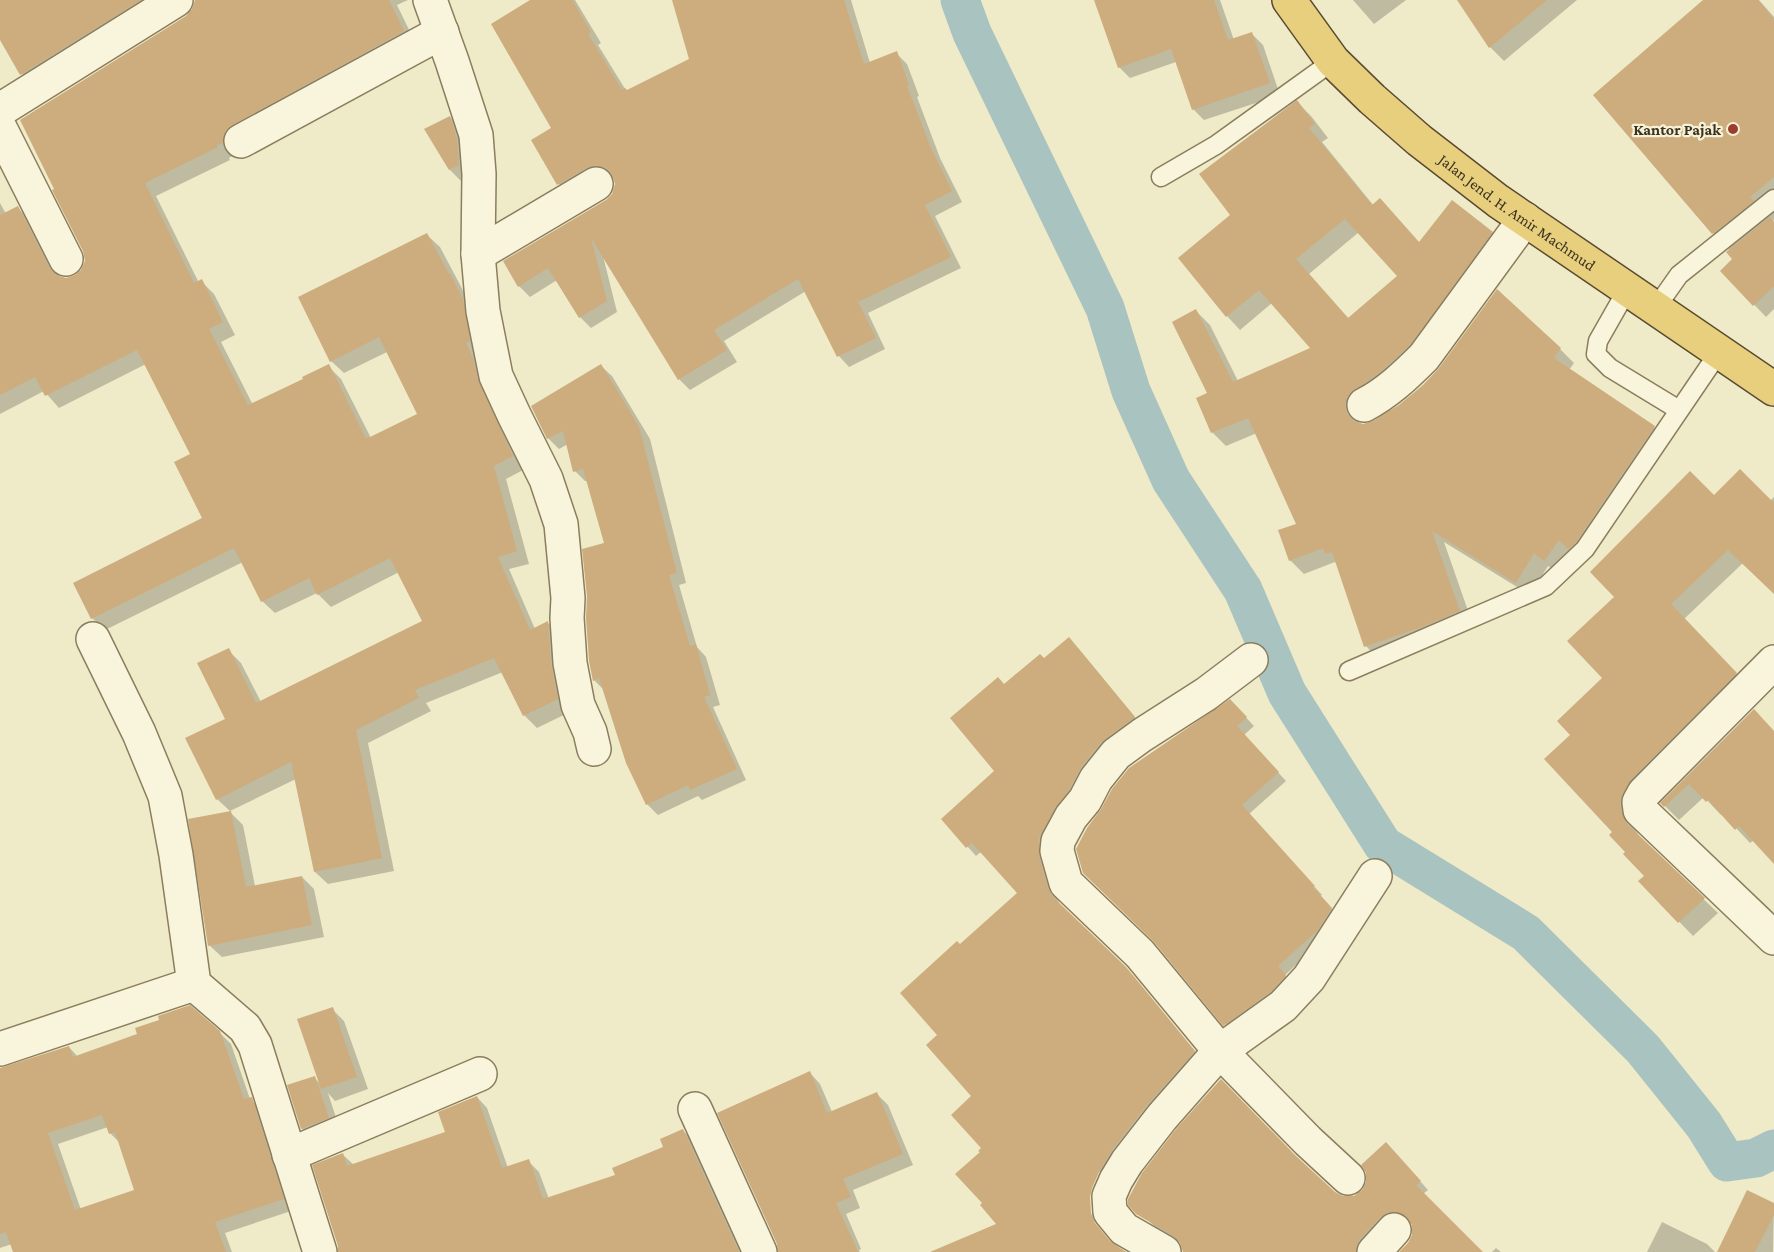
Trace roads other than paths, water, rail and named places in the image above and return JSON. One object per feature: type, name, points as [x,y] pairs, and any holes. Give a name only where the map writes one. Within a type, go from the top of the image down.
[{"type":"highway","name":"Jalan Jend. H. Amir Machmud","points":[[1289,0],[1333,61],[1419,140],[1498,201],[1774,389]]},
{"type":"street","points":[[0,110],[176,0]]},
{"type":"street","points":[[430,0],[476,135],[479,174],[478,254],[483,311],[496,376],[546,479],[561,524],[568,598],[570,663],[578,705],[590,732],[594,749]]},
{"type":"street","points":[[241,141],[442,32]]},
{"type":"street","points":[[0,128],[66,259]]},
{"type":"street","points":[[478,254],[596,184]]},
{"type":"street","points":[[1364,405],[1381,396],[1424,357],[1525,219]]},
{"type":"street","points":[[93,639],[139,733],[165,796],[176,855],[194,984],[245,1028],[255,1045],[320,1252]]},
{"type":"street","points":[[1251,660],[1206,694],[1116,754],[1071,817],[1058,841],[1057,851],[1066,883],[1140,954],[1220,1051],[1308,1141],[1348,1178]]},
{"type":"street","points":[[1774,662],[1644,793],[1639,802],[1640,810],[1774,938]]},
{"type":"street","points":[[1164,1252],[1124,1229],[1110,1212],[1108,1196],[1127,1162],[1220,1051],[1283,1006],[1309,978],[1376,876]]},
{"type":"street","points":[[0,1049],[194,984]]},
{"type":"street","points":[[289,1155],[480,1074]]},
{"type":"street","points":[[695,1109],[760,1252]]},
{"type":"lane","points":[[1161,177],[1216,145],[1333,61]]},
{"type":"lane","points":[[1655,309],[1679,275],[1774,199]]},
{"type":"lane","points":[[1627,290],[1598,341],[1596,354],[1610,368],[1679,410]]},
{"type":"lane","points":[[1348,671],[1546,586],[1585,549],[1719,352]]},
{"type":"waterway","points":[[960,0],[972,33],[1105,308],[1131,391],[1171,480],[1243,590],[1287,693],[1383,845],[1526,933],[1643,1049],[1704,1125],[1727,1162],[1756,1158],[1774,1149]]},
{"type":"place","name":"Kantor Pajak","points":[[1733,129]]}]
